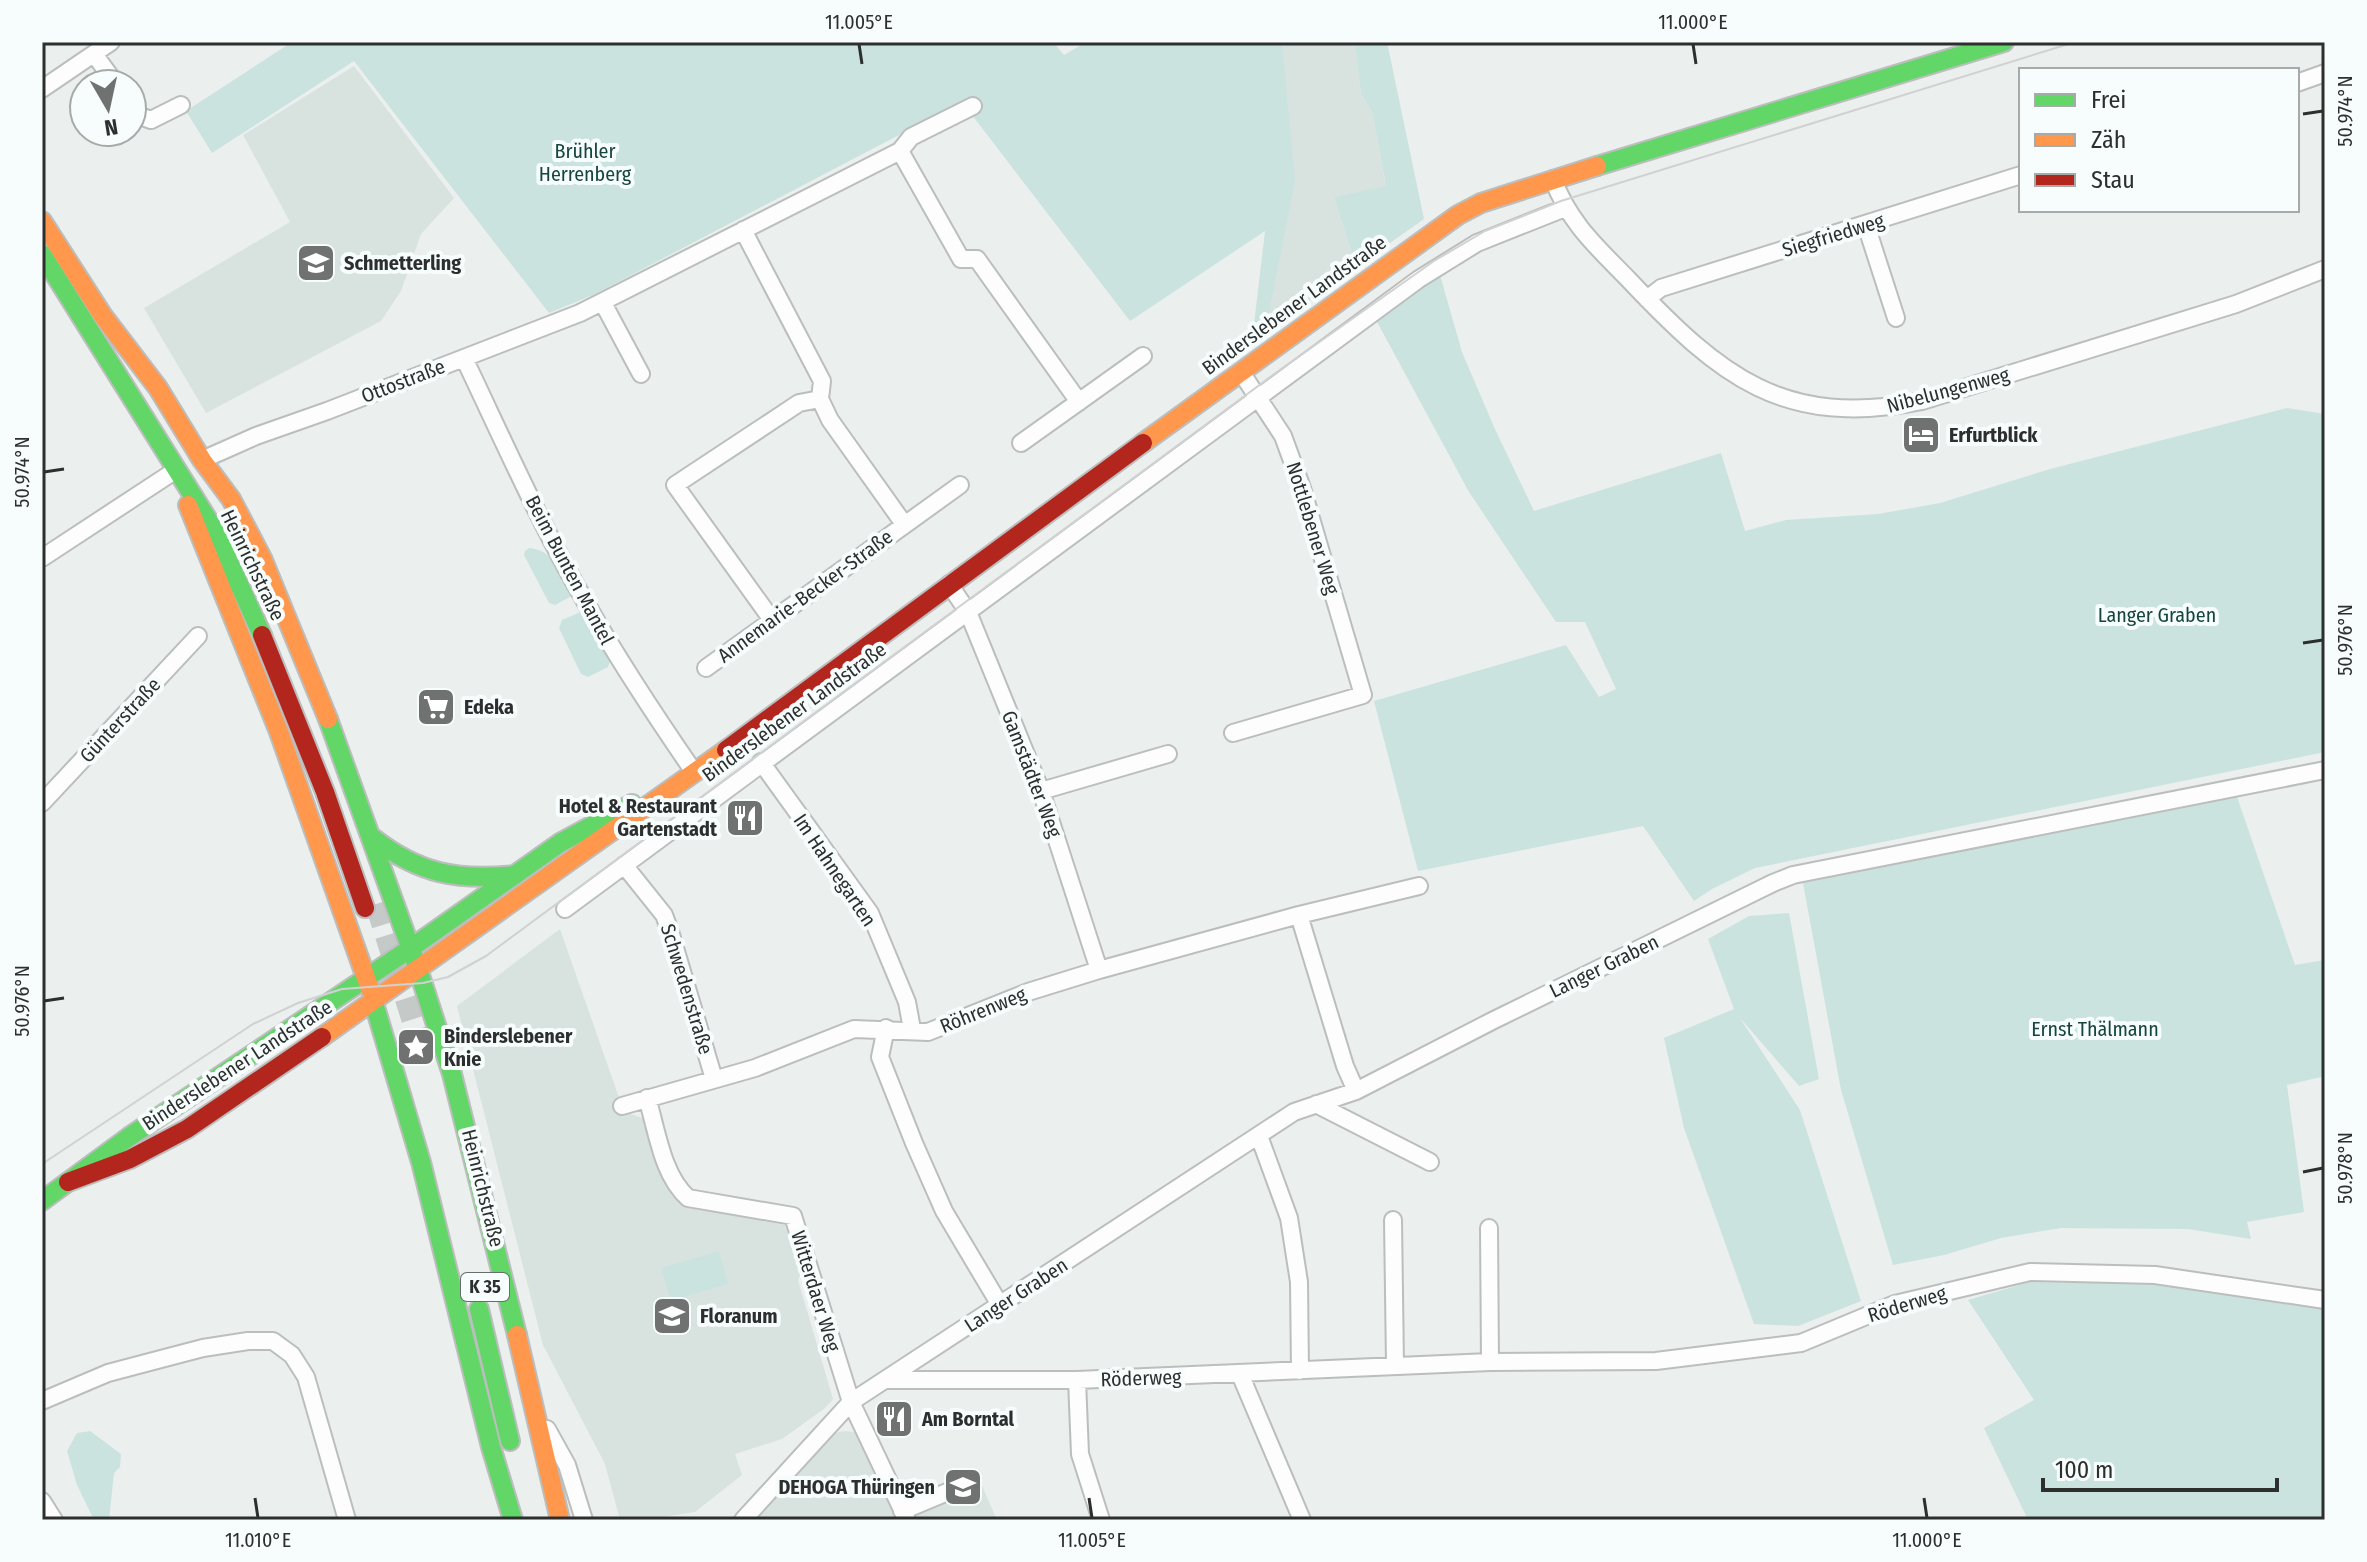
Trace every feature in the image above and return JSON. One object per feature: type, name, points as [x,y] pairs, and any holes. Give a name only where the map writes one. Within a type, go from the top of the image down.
[{"type":"main road","name":"Binderslebener Landstraße","points":[[68,1182],[130,1159],[187,1129],[418,969],[694,772],[1421,239],[1481,203],[2004,42]]},
{"type":"main road","name":"Heinrichstraße","points":[[42,221],[103,316],[158,388],[202,460],[231,499],[262,558],[373,838]]},
{"type":"main road","name":"Heinrichstraße","points":[[42,254],[215,531],[240,583],[371,906],[296,683],[202,460]]},
{"type":"main road","name":"Heinrichstraße","points":[[176,470],[204,550],[279,732],[366,977]]},
{"type":"main road","name":"Binderslebener Landstraße","points":[[42,1201],[142,1129],[583,829],[694,772]]},
{"type":"main road","points":[[373,838],[404,861],[434,873],[483,878],[516,874]]},
{"type":"main road","name":"K 35","points":[[373,838],[433,1013],[470,1146],[560,1520]]},
{"type":"main road","name":"K 35","points":[[366,977],[399,1078],[499,1478],[513,1520]]},
{"type":"main road","name":"K 35","points":[[530,1520],[480,1288],[546,1520]]},
{"type":"street","points":[[42,89],[111,42]]},
{"type":"street","points":[[94,54],[104,68]]},
{"type":"street","points":[[2299,82],[2325,73]]},
{"type":"street","points":[[148,119],[181,105]]},
{"type":"street","name":"Ottostraße","points":[[202,460],[256,436],[603,303],[900,151],[911,137],[973,106]]},
{"type":"street","points":[[900,151],[961,259],[977,259],[1079,402]]},
{"type":"street","name":"Siegfriedweg","points":[[1647,299],[1661,288],[2019,176]]},
{"type":"street","name":"Nibelungenweg","points":[[1553,179],[1575,223],[1705,355],[1753,387],[1814,405],[1868,409],[1943,395],[2236,304],[2325,269]]},
{"type":"street","name":"Binderslebener Landstraße","points":[[565,909],[1436,267],[1477,243],[1565,208]]},
{"type":"street","points":[[1866,225],[1896,318]]},
{"type":"street","name":"Annemarie-Becker-Straße","points":[[743,230],[822,381],[820,399],[830,420],[904,524]]},
{"type":"street","points":[[603,303],[641,374]]},
{"type":"street","points":[[1021,443],[1143,356]]},
{"type":"street","name":"Beim Bunten Mantel","points":[[464,358],[546,528],[625,669],[694,772]]},
{"type":"street","name":"Nottlebener Weg","points":[[1233,733],[1363,695],[1302,488],[1283,436],[1241,372]]},
{"type":"street","points":[[772,620],[675,485],[799,403],[820,399]]},
{"type":"street","points":[[42,558],[176,470]]},
{"type":"street","name":"Annemarie-Becker-Straße","points":[[706,668],[960,485]]},
{"type":"street","name":"Gamstädter Weg","points":[[949,584],[968,612],[1041,791],[1099,970]]},
{"type":"street","name":"Günterstraße","points":[[42,803],[198,636]]},
{"type":"street","points":[[1041,791],[1168,754]]},
{"type":"street","name":"Im Hahnegarten","points":[[761,762],[870,913],[907,1002],[912,1029]]},
{"type":"street","name":"Langer Graben","points":[[743,1520],[851,1402],[1294,1112],[1356,1091],[1569,983],[1793,875],[2325,770]]},
{"type":"street","name":"Schwedenstraße","points":[[624,865],[664,915],[714,1079]]},
{"type":"street","name":"Röhrenweg","points":[[622,1106],[755,1068],[854,1029],[928,1032],[1028,992],[1099,970],[1299,915],[1419,886]]},
{"type":"street","points":[[1299,915],[1345,1066],[1356,1091]]},
{"type":"street","points":[[886,1028],[880,1057],[914,1143],[944,1211],[1000,1305]]},
{"type":"street","name":"Witterdaer Weg","points":[[647,1098],[676,1188],[688,1198],[793,1216],[851,1402],[904,1515]]},
{"type":"street","points":[[1316,1104],[1430,1162]]},
{"type":"street","points":[[1259,1136],[1289,1218],[1299,1282],[1300,1371]]},
{"type":"street","points":[[1393,1220],[1395,1365]]},
{"type":"street","points":[[1489,1228],[1490,1362]]},
{"type":"street","name":"Röderweg","points":[[888,1380],[1077,1380],[1395,1365],[1656,1361],[1801,1343],[1895,1304],[2030,1272],[2155,1275],[2325,1300]]},
{"type":"street","points":[[42,1401],[108,1373],[203,1348],[248,1341],[273,1341],[292,1355],[306,1377],[347,1520]]},
{"type":"street","points":[[1240,1374],[1302,1520]]},
{"type":"street","points":[[1077,1380],[1080,1454],[1101,1520]]},
{"type":"street","points":[[536,1413],[567,1465],[584,1520]]},
{"type":"street","points":[[904,1515],[971,1482]]},
{"type":"street","points":[[42,1501],[54,1520]]},
{"type":"shaded area","points":[[1282,42],[1355,42],[1361,94],[1372,112],[1386,187],[1334,197],[1356,267],[1252,341],[1267,323]]},
{"type":"shaded area","name":"Schmetterling","points":[[354,66],[454,198],[421,234],[401,291],[381,321],[206,413],[144,308],[290,222],[243,135]]},
{"type":"shaded area","name":"Floranum","points":[[560,929],[624,1112],[643,1118],[672,1196],[683,1206],[785,1225],[801,1273],[798,1280],[833,1399],[782,1439],[735,1454],[742,1475],[695,1512],[643,1520],[620,1520],[605,1464],[543,1345],[457,1006]]},
{"type":"shaded area","points":[[838,1432],[854,1432],[863,1441],[898,1520],[756,1520],[829,1440]]},
{"type":"shaded area","name":"DEHOGA Thüringen","points":[[976,1472],[997,1520],[918,1520],[910,1502]]},
{"type":"green space","name":"Brühler Herrenberg","points":[[292,42],[1053,42],[1064,55],[1086,42],[1282,42],[1295,181],[1267,323],[1252,341],[1265,231],[1130,321],[962,102],[595,294],[549,313],[354,61],[212,153],[186,111]]},
{"type":"green space","points":[[1355,42],[1387,42],[1424,219],[1356,267],[1334,197],[1386,186],[1372,112],[1361,94]]},
{"type":"green space","name":"Langer Graben","points":[[1440,275],[1462,352],[1534,511],[1721,453],[1745,531],[1786,520],[1878,514],[1940,503],[2050,469],[2287,408],[2325,414],[2325,752],[1755,868],[1694,901],[1643,826],[1418,871],[1374,701],[1566,645],[1599,697],[1616,689],[1585,622],[1556,622],[1469,492],[1376,320]]},
{"type":"green space","points":[[529,548],[551,558],[572,592],[570,597],[555,605],[549,603],[524,555]]},
{"type":"green space","points":[[583,613],[611,658],[608,667],[588,677],[581,674],[559,628],[562,620]]},
{"type":"green space","name":"Ernst Thälmann","points":[[2237,797],[2295,965],[2325,960],[2325,1076],[2287,1085],[2304,1212],[2247,1222],[2251,1239],[2188,1229],[2061,1228],[2001,1238],[1944,1255],[1893,1265],[1841,1090],[1803,883]]},
{"type":"green space","points":[[1789,913],[1819,1079],[1799,1086],[1740,1018],[1800,1110],[1861,1301],[1798,1326],[1754,1324],[1684,1128],[1664,1038],[1734,1009],[1708,939],[1749,916]]},
{"type":"green space","points":[[719,1251],[728,1284],[671,1301],[661,1268]]},
{"type":"green space","points":[[2030,1282],[2164,1284],[2325,1308],[2325,1520],[2028,1520],[1984,1428],[2034,1400],[1968,1300]]},
{"type":"green space","points":[[90,1431],[121,1454],[120,1467],[114,1473],[109,1520],[94,1520],[77,1485],[67,1451],[77,1433]]},
{"type":"tunnel","points":[[376,904],[423,1053]]},
{"type":"tram line","points":[[42,1164],[253,1024],[298,1003],[342,989],[423,983],[448,977],[486,956],[1284,367],[1434,261],[1485,231],[1561,201],[2075,42]]},
{"type":"traffic: fast","points":[[1597,166],[2004,42]]},
{"type":"traffic: fast","points":[[42,254],[215,531],[262,635]]},
{"type":"traffic: fast","points":[[328,719],[418,969]]},
{"type":"traffic: fast","points":[[42,1201],[129,1137],[411,948],[560,843],[632,804]]},
{"type":"traffic: fast","points":[[373,838],[407,860],[440,872],[475,877],[515,875]]},
{"type":"traffic: fast","points":[[418,969],[452,1074],[517,1335]]},
{"type":"traffic: fast","points":[[373,1000],[421,1162],[491,1447],[513,1520]]},
{"type":"traffic: fast","points":[[479,1309],[510,1441]]},
{"type":"traffic: slow","points":[[1143,443],[1458,215],[1481,203],[1597,166]]},
{"type":"traffic: slow","points":[[42,221],[103,316],[158,388],[202,460],[231,499],[262,558],[328,719]]},
{"type":"traffic: slow","points":[[188,505],[279,732],[370,989]]},
{"type":"traffic: slow","points":[[322,1037],[726,750]]},
{"type":"traffic: slow","points":[[517,1335],[560,1520]]},
{"type":"traffic: jam","points":[[726,750],[1143,443]]},
{"type":"traffic: jam","points":[[262,635],[325,792],[365,908]]},
{"type":"traffic: jam","points":[[68,1182],[130,1159],[187,1129],[322,1037]]},
{"type":"place","name":"Schmetterling","points":[[316,263]]},
{"type":"place","name":"Erfurtblick","points":[[1921,435]]},
{"type":"place","name":"Edeka","points":[[436,707]]},
{"type":"place","name":"Hotel & Restaurant Gartenstadt","points":[[745,818]]},
{"type":"place","name":"Binderslebener Knie","points":[[416,1047]]},
{"type":"place","name":"Floranum","points":[[672,1316]]},
{"type":"place","name":"Am Borntal","points":[[894,1419]]},
{"type":"place","name":"DEHOGA Thüringen","points":[[963,1487]]}]
